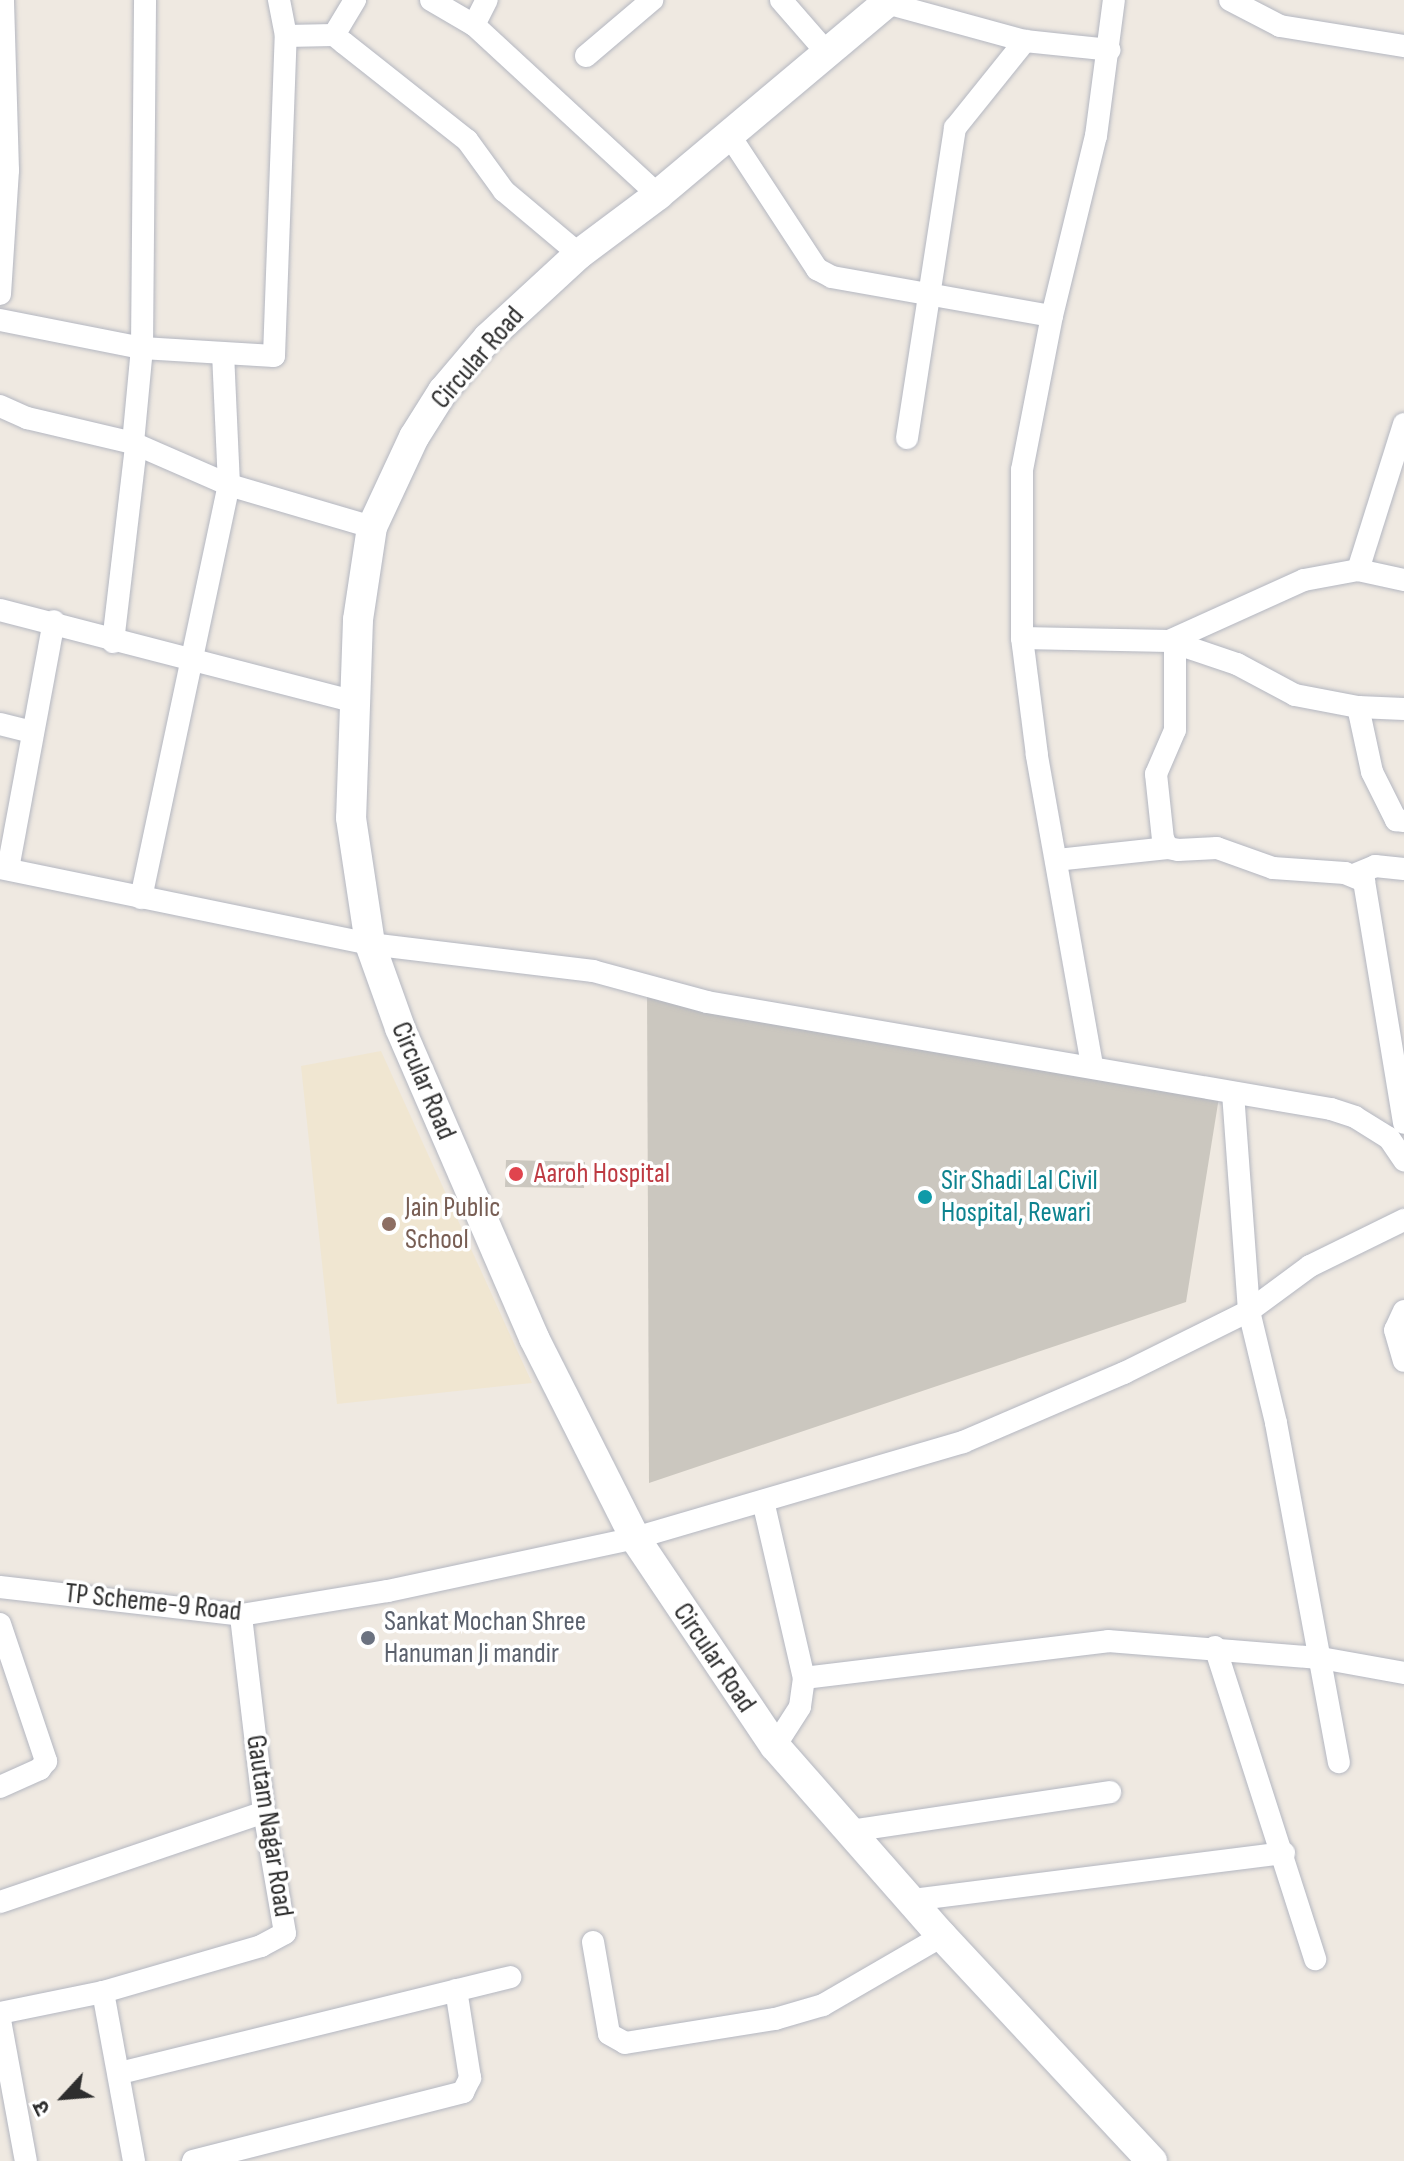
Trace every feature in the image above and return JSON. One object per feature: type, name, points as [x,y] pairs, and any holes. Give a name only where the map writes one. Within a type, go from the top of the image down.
[{"type":"main road","name":"Circular Road","points":[[888,2],[728,133],[658,195],[579,254],[488,338],[443,391],[414,437],[372,527],[353,701],[351,818],[370,944],[400,1028],[534,1338],[635,1538],[775,1746],[942,1936],[1152,2161]]},
{"type":"street","points":[[113,642],[135,445],[142,348],[145,0]]},
{"type":"street","points":[[0,320],[142,348],[266,358],[278,349],[286,36],[279,0]]},
{"type":"street","points":[[334,35],[355,0]]},
{"type":"street","points":[[431,0],[474,25],[658,195]]},
{"type":"street","points":[[474,25],[487,0]]},
{"type":"street","points":[[586,56],[652,0]]},
{"type":"street","points":[[781,0],[828,54]]},
{"type":"street","points":[[1092,1065],[1022,638],[1022,470],[1052,316],[1096,136],[1110,50],[1114,0]]},
{"type":"street","points":[[1230,0],[1280,26],[1404,46]]},
{"type":"street","points":[[888,2],[1025,41],[1110,50]]},
{"type":"street","points":[[0,294],[8,170],[2,14]]},
{"type":"street","points":[[286,36],[334,35],[467,140],[504,191],[579,254]]},
{"type":"street","points":[[907,438],[955,128],[1025,41]]},
{"type":"street","points":[[728,133],[817,269],[832,277],[1052,316]]},
{"type":"street","points":[[141,898],[229,485],[223,355]]},
{"type":"street","points":[[0,406],[27,418],[135,445],[229,485],[372,527]]},
{"type":"street","points":[[1358,570],[1404,424]]},
{"type":"street","points":[[1172,643],[1304,580],[1358,570],[1404,580]]},
{"type":"street","points":[[0,610],[54,621],[113,642],[353,701]]},
{"type":"street","points":[[54,621],[4,868],[370,944],[593,971],[707,1002],[1092,1065],[1331,1109],[1399,1132]]},
{"type":"street","points":[[1022,638],[1172,643],[1237,664],[1295,695],[1358,707],[1404,709]]},
{"type":"street","points":[[1168,848],[1156,787],[1175,730],[1172,643]]},
{"type":"street","points":[[1358,707],[1372,772],[1396,820],[1404,821]]},
{"type":"street","points":[[0,724],[33,732]]},
{"type":"street","points":[[1057,860],[1168,848],[1217,848],[1273,868],[1354,875],[1375,866],[1404,869]]},
{"type":"street","points":[[1354,875],[1366,886],[1404,1160]]},
{"type":"street","points":[[1233,1093],[1249,1311],[1321,1658],[1339,1762]]},
{"type":"street","name":"TP Scheme-9 Road","points":[[0,1587],[241,1615],[388,1591],[635,1538],[963,1442],[1124,1373],[1249,1311],[1310,1266],[1404,1220]]},
{"type":"street","points":[[1404,1311],[1395,1330],[1404,1361]]},
{"type":"street","points":[[763,1501],[804,1678],[800,1707],[775,1746]]},
{"type":"street","name":"Gautam Nagar Road","points":[[0,2013],[103,1992],[261,1946],[285,1933],[264,1812],[241,1615]]},
{"type":"street","points":[[0,1787],[40,1769],[46,1761],[1,1634]]},
{"type":"street","points":[[804,1678],[1068,1644],[1215,1647],[1321,1658],[1404,1673]]},
{"type":"street","points":[[1215,1647],[1284,1853],[1315,1959]]},
{"type":"street","points":[[850,1831],[1110,1792]]},
{"type":"street","points":[[0,1902],[264,1812]]},
{"type":"street","points":[[912,1900],[1284,1853]]},
{"type":"street","points":[[593,1942],[609,2034],[625,2043],[775,2019],[823,2005],[942,1936]]},
{"type":"street","points":[[120,2073],[510,1977]]},
{"type":"street","points":[[193,2161],[463,2092],[470,2078],[456,1990]]},
{"type":"street","points":[[103,1992],[134,2161]]},
{"type":"street","points":[[0,2020],[10,2134],[26,2161]]},
{"type":"shaded area","name":"Jain Public School","points":[[381,1051],[532,1383],[337,1404],[301,1066]]},
{"type":"building","name":"Sir Shadi Lal Civil Hospital, Rewari","points":[[647,985],[1220,1091],[1186,1302],[649,1483]]},
{"type":"building","points":[[506,1160],[585,1162],[584,1188],[505,1187]]},
{"type":"place","name":"Aaroh Hospital","points":[[516,1174]]},
{"type":"place","name":"Sir Shadi Lal Civil Hospital, Rewari","points":[[925,1197]]},
{"type":"place","name":"Jain Public School","points":[[389,1224]]},
{"type":"place","name":"Sankat Mochan Shree Hanuman Ji mandir","points":[[368,1638]]}]
